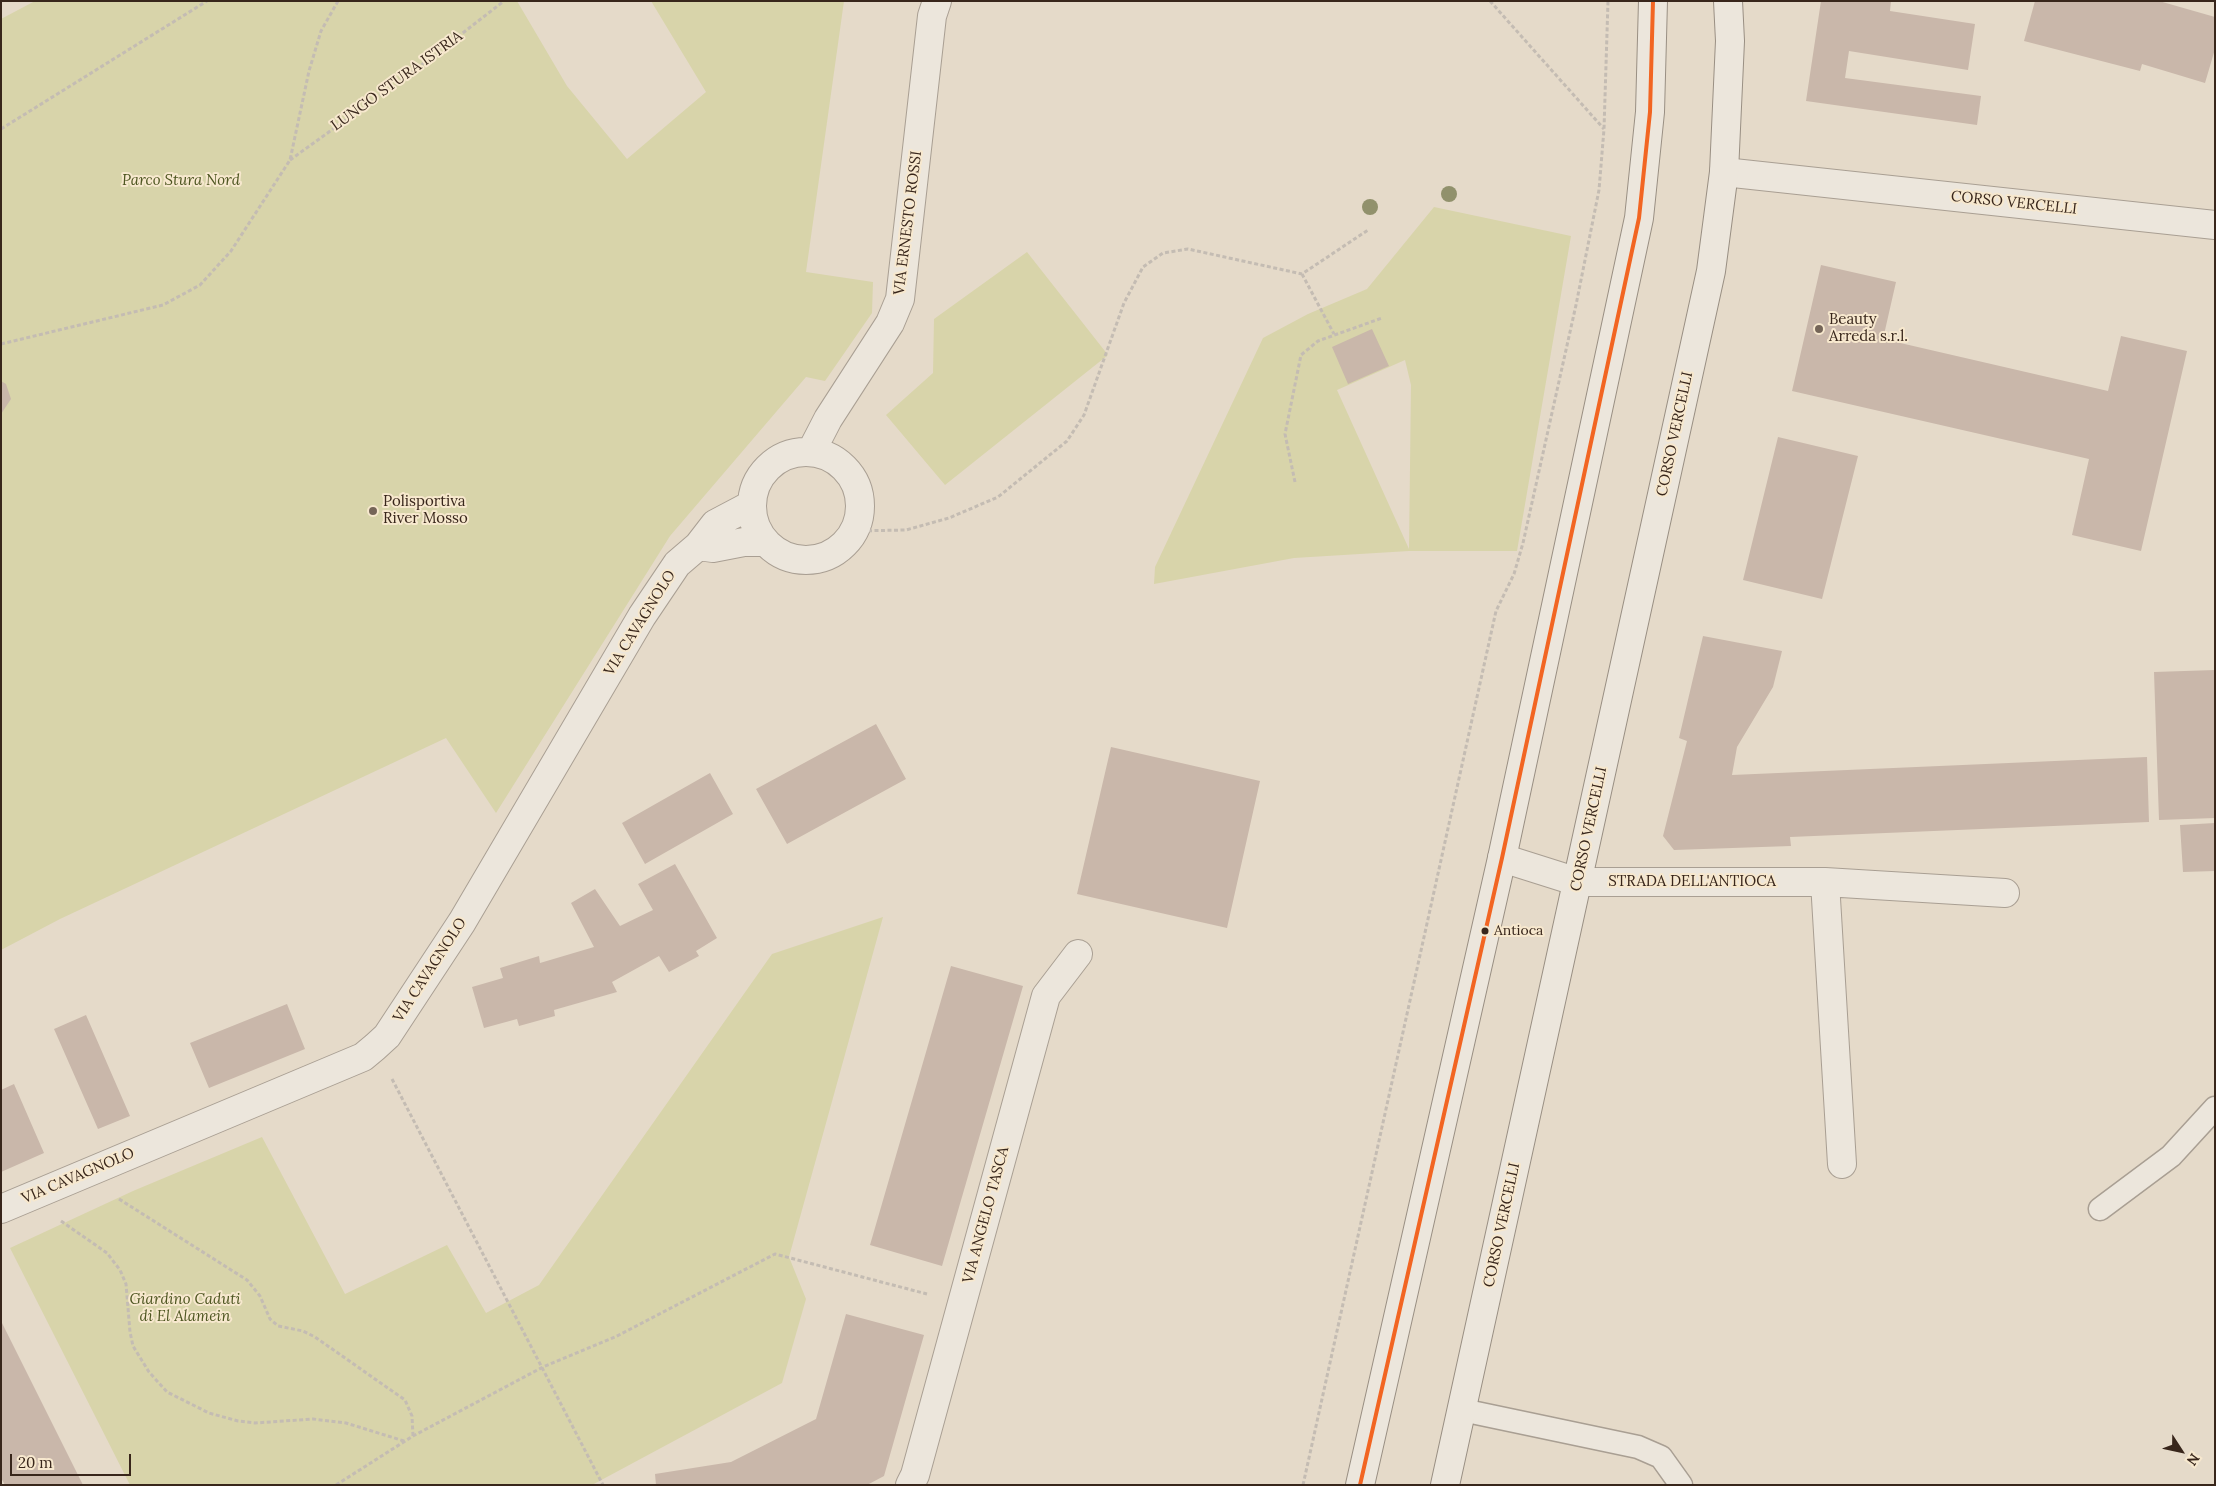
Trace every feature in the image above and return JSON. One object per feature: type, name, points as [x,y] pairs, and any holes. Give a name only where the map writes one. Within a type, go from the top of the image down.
[{"type":"street","name":"VIA ERNESTO ROSSI","points":[[811,452],[828,419],[890,323],[900,299],[932,16],[937,1]]},
{"type":"street","points":[[1360,1485],[1502,858],[1639,218],[1650,112],[1653,1]]},
{"type":"street","name":"CORSO VERCELLI","points":[[1445,1485],[1711,271],[1724,172],[1730,41],[1728,1]]},
{"type":"street","name":"CORSO VERCELLI","points":[[1724,172],[2215,225]]},
{"type":"street","points":[[811,452],[828,456],[843,466],[854,480],[860,496],[860,514],[855,531],[844,545],[830,556],[813,560],[795,560],[779,554],[766,542],[753,518],[751,505],[755,487],[764,472],[777,460],[794,453],[811,452]]},
{"type":"street","name":"VIA CAVAGNOLO","points":[[1,1209],[363,1057],[387,1036],[462,922],[642,616],[677,564],[698,546],[715,524],[751,505]]},
{"type":"street","points":[[698,546],[713,548],[744,542],[766,542]]},
{"type":"street","name":"STRADA DELL'ANTIOCA","points":[[1502,858],[1578,882],[1825,882],[2005,893]]},
{"type":"street","points":[[1825,882],[1842,1164]]},
{"type":"street","name":"VIA ANGELO TASCA","points":[[910,1485],[915,1475],[1046,996],[1078,954]]},
{"type":"lane","points":[[2100,1209],[2171,1156],[2215,1108]]},
{"type":"lane","points":[[1462,1410],[1638,1447],[1661,1457],[1681,1485]]},
{"type":"path","points":[[1,129],[206,1]]},
{"type":"path","name":"LUNGO STURA ISTRIA","points":[[290,160],[309,71],[321,30],[338,1]]},
{"type":"path","name":"LUNGO STURA ISTRIA","points":[[1,344],[163,305],[200,285],[230,251],[290,160],[414,70],[504,1]]},
{"type":"path","points":[[1490,1],[1604,129]]},
{"type":"path","points":[[1303,1485],[1496,611],[1514,574],[1523,543],[1576,306],[1599,190],[1604,129],[1608,1]]},
{"type":"path","points":[[855,531],[906,530],[949,518],[990,501],[998,497],[1067,441],[1084,415],[1124,303],[1143,267],[1163,253],[1188,249],[1302,274],[1368,230]]},
{"type":"path","points":[[1302,274],[1334,334]]},
{"type":"path","points":[[1295,482],[1285,434],[1301,355],[1318,340],[1382,318]]},
{"type":"path","points":[[375,1047],[603,1485]]},
{"type":"path","points":[[84,1174],[118,1199],[248,1280],[260,1296],[270,1319],[278,1326],[315,1337],[405,1400],[412,1416],[413,1436]]},
{"type":"path","points":[[28,1198],[107,1253],[120,1270],[126,1284],[130,1332],[134,1346],[149,1372],[166,1392],[209,1413],[238,1421],[255,1423],[313,1419],[346,1423],[404,1442]]},
{"type":"path","points":[[336,1485],[413,1436],[543,1367],[615,1337],[775,1254],[962,1303]]},
{"type":"green space","name":"Polisportiva River Mosso","points":[[35,1],[517,1],[567,86],[627,159],[706,92],[651,1],[844,1],[806,272],[873,282],[872,313],[825,381],[806,377],[670,536],[496,813],[446,738],[60,919],[1,950],[1,19]]},
{"type":"green space","points":[[1434,207],[1571,236],[1517,551],[1409,551],[1294,558],[1154,584],[1155,567],[1263,338],[1308,314],[1367,289]],"holes":[[[1405,360],[1411,385],[1409,549],[1337,390]]]},
{"type":"green space","points":[[1027,252],[1108,355],[945,485],[886,415],[933,373],[934,319]]},
{"type":"green space","name":"Giardino Caduti di El Alamein","points":[[883,917],[789,1257],[806,1299],[782,1383],[592,1485],[130,1485],[10,1248],[133,1191],[262,1137],[345,1294],[447,1245],[486,1313],[539,1285],[772,954]]},
{"type":"building","points":[[1821,1],[1891,1],[1890,11],[1975,24],[1968,70],[1849,51],[1845,78],[1981,96],[1977,125],[1806,101]]},
{"type":"building","points":[[2035,1],[2159,1],[2215,17],[2215,49],[2205,83],[2142,64],[2140,71],[2024,41]]},
{"type":"building","points":[[1821,265],[1896,282],[1883,339],[2108,391],[2121,336],[2187,351],[2141,551],[2072,535],[2089,459],[1792,391]]},
{"type":"building","points":[[1372,329],[1389,366],[1348,384],[1332,347]]},
{"type":"building","points":[[1,381],[6,384],[11,399],[1,414]]},
{"type":"building","points":[[1778,437],[1858,456],[1822,599],[1743,580]]},
{"type":"building","points":[[1703,636],[1782,651],[1773,687],[1737,747],[1732,775],[2147,757],[2149,822],[1790,837],[1791,846],[1674,850],[1663,836],[1687,741],[1679,738]]},
{"type":"building","points":[[2215,670],[2215,818],[2159,820],[2154,672]]},
{"type":"building","points":[[876,724],[906,779],[787,844],[756,789]]},
{"type":"building","points":[[1111,747],[1260,781],[1227,928],[1077,894]]},
{"type":"building","points":[[710,773],[733,814],[645,864],[622,823]]},
{"type":"building","points":[[2215,823],[2215,871],[2183,872],[2180,825]]},
{"type":"building","points":[[675,864],[717,938],[696,951],[699,956],[669,972],[659,956],[612,982],[617,992],[554,1010],[555,1016],[519,1026],[517,1019],[484,1028],[472,987],[503,978],[500,968],[539,956],[540,963],[594,947],[571,903],[595,889],[620,926],[653,910],[638,884]]},
{"type":"building","points":[[951,966],[1023,986],[942,1266],[870,1245]]},
{"type":"building","points":[[287,1004],[305,1049],[209,1088],[190,1043]]},
{"type":"building","points":[[86,1015],[130,1116],[98,1129],[54,1029]]},
{"type":"building","points":[[14,1084],[44,1153],[1,1172],[1,1090]]},
{"type":"building","points":[[846,1314],[924,1335],[884,1476],[867,1485],[656,1485],[655,1474],[731,1462],[816,1419]]},
{"type":"building","points":[[1,1321],[83,1485],[5,1485],[1,1478]]},
{"type":"transit line","points":[[1360,1485],[1502,858],[1639,218],[1650,112],[1653,1]]},
{"type":"place","name":"Beauty Arreda s.r.l.","points":[[1819,329]]},
{"type":"place","name":"Polisportiva River Mosso","points":[[373,511]]},
{"type":"place","name":"Antioca","points":[[1485,931]]},
{"type":"park label","name":"Parco Stura Nord","points":[[181,181]]}]
